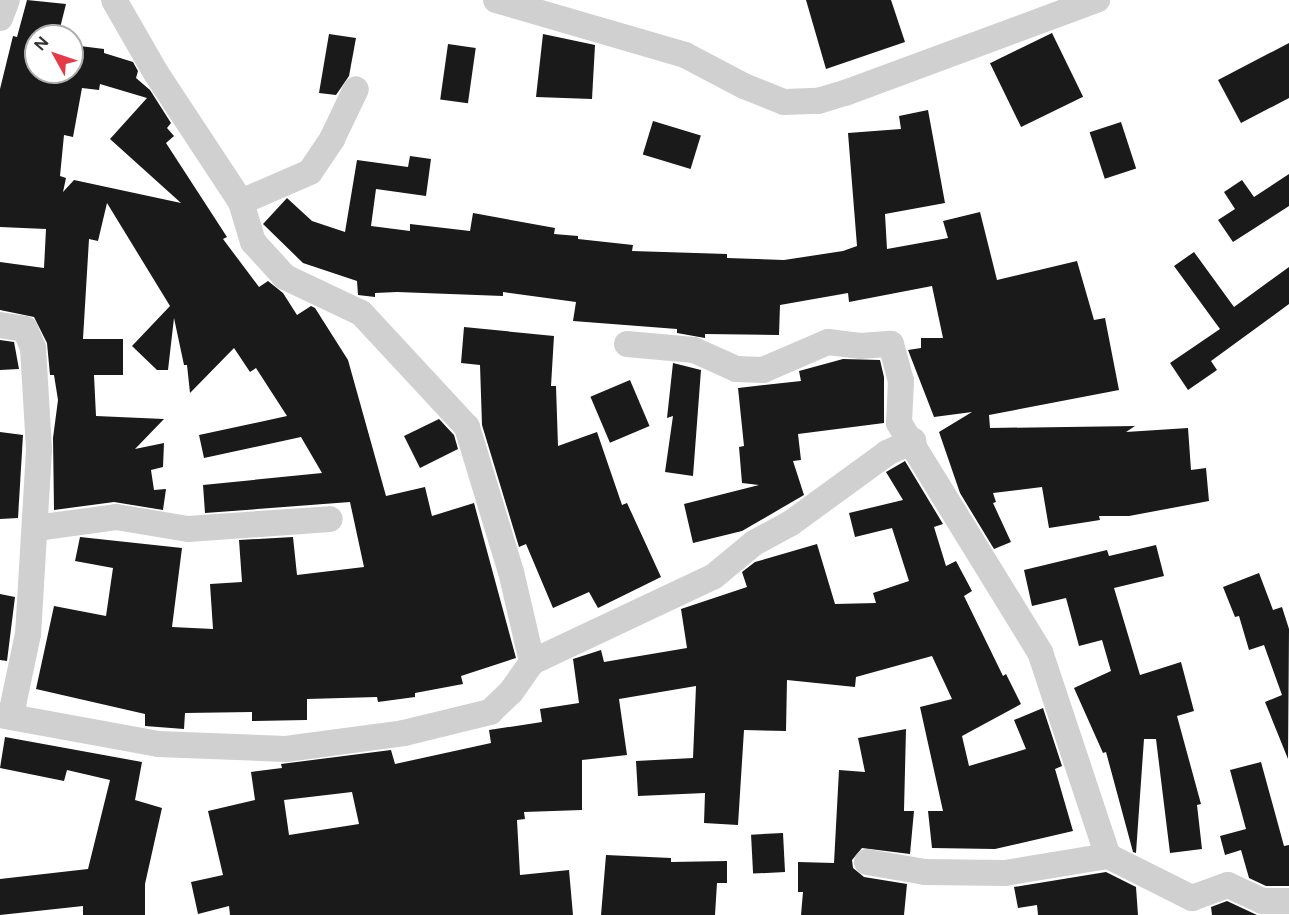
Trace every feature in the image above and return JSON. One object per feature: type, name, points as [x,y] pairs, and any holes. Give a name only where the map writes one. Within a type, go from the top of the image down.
[{"type":"street","points":[[0,18],[7,0]]},
{"type":"street","points":[[114,0],[156,73],[242,202],[253,242],[285,277],[361,313],[467,427],[511,572],[532,662]]},
{"type":"street","points":[[496,0],[685,55],[744,86],[784,102],[818,101],[844,93],[1097,0]]},
{"type":"street","points":[[242,202],[310,172],[332,139],[356,89]]},
{"type":"street","points":[[0,325],[25,329],[33,348],[39,450],[28,633],[6,715],[158,744],[286,749],[404,733],[490,712],[532,662],[712,577],[754,543],[791,523],[887,453],[913,441]]},
{"type":"street","points":[[627,344],[694,350],[736,369],[763,369],[828,342],[860,346],[891,344],[901,381],[899,423],[913,441],[1040,652],[1108,856]]},
{"type":"street","points":[[36,528],[116,517],[188,529],[330,519]]},
{"type":"street","points":[[867,862],[925,872],[1005,873],[1108,856],[1192,898],[1228,885],[1263,901],[1289,901]]},
{"type":"building","points":[[27,0],[66,4],[61,24],[24,24],[24,84],[84,84],[84,46],[104,49],[104,53],[133,62],[138,71],[136,78],[150,90],[171,123],[167,128],[174,136],[166,143],[227,237],[223,239],[259,287],[268,281],[283,293],[297,315],[311,306],[315,308],[348,360],[386,496],[425,487],[432,516],[474,503],[516,658],[461,676],[463,684],[415,693],[415,697],[378,702],[377,697],[307,699],[307,720],[252,721],[252,712],[185,713],[184,729],[145,726],[145,714],[36,689],[54,606],[106,616],[113,568],[75,561],[80,537],[182,548],[172,627],[213,629],[210,584],[242,582],[239,540],[293,537],[297,575],[364,567],[350,502],[205,513],[203,485],[322,473],[301,437],[204,458],[199,435],[287,416],[256,368],[250,372],[234,348],[190,393],[187,365],[184,365],[174,318],[168,370],[157,370],[132,346],[170,306],[107,203],[98,241],[89,239],[83,339],[123,339],[123,375],[94,375],[96,416],[164,419],[135,449],[164,443],[163,467],[151,470],[154,490],[166,489],[163,510],[114,502],[54,510],[53,438],[58,400],[54,375],[50,375],[47,343],[34,317],[0,310],[0,262],[44,268],[46,229],[0,227],[0,89],[13,36],[17,37]],"holes":[[[100,84],[147,98],[110,139],[181,203],[74,180],[63,192],[66,178],[60,176],[64,135],[73,137],[82,88],[99,90]]]},
{"type":"building","points":[[806,0],[891,0],[905,42],[826,69]]},
{"type":"building","points":[[1052,33],[1083,97],[1021,127],[990,63]]},
{"type":"building","points":[[329,34],[356,38],[349,76],[336,95],[319,93]]},
{"type":"building","points":[[543,34],[595,45],[592,99],[536,97]]},
{"type":"building","points":[[1289,43],[1289,98],[1241,123],[1218,80]]},
{"type":"building","points":[[448,44],[476,48],[468,103],[440,99]]},
{"type":"building","points":[[928,110],[945,203],[885,214],[887,249],[948,238],[943,221],[980,212],[997,280],[1077,261],[1094,320],[1105,318],[1119,390],[989,415],[990,428],[1135,426],[1126,432],[1188,428],[1191,470],[1206,468],[1209,501],[1129,516],[1099,516],[1100,520],[1049,528],[1042,487],[993,493],[996,502],[993,503],[1011,542],[994,549],[960,493],[939,432],[972,412],[934,417],[908,350],[921,348],[921,338],[943,338],[932,286],[849,302],[848,293],[780,305],[779,335],[705,334],[705,338],[677,333],[677,329],[573,321],[576,302],[503,292],[503,296],[397,292],[375,293],[375,297],[358,295],[357,281],[303,263],[263,224],[287,198],[312,221],[345,232],[357,160],[408,167],[410,156],[431,159],[426,196],[376,189],[371,226],[410,231],[410,224],[470,231],[473,213],[555,228],[554,234],[578,236],[578,239],[633,245],[632,251],[727,254],[727,258],[784,260],[843,251],[857,246],[848,133],[901,129],[899,116]]},
{"type":"building","points":[[653,121],[701,136],[691,169],[643,154]]},
{"type":"building","points":[[1121,122],[1136,169],[1105,179],[1090,132]]},
{"type":"building","points":[[1289,174],[1289,206],[1233,242],[1218,220],[1235,209],[1224,192],[1242,180],[1254,197]]},
{"type":"building","points":[[1194,252],[1234,307],[1289,267],[1289,304],[1211,361],[1217,370],[1188,390],[1170,363],[1220,329],[1174,266]]},
{"type":"building","points":[[464,327],[554,336],[551,386],[556,386],[558,446],[597,432],[622,505],[627,503],[661,577],[598,608],[589,592],[553,608],[526,544],[519,547],[482,425],[480,365],[461,363]]},
{"type":"building","points":[[0,340],[14,342],[19,369],[0,370]]},
{"type":"building","points":[[843,359],[880,360],[884,377],[884,423],[798,434],[801,460],[793,461],[804,495],[742,531],[693,543],[684,504],[759,485],[742,483],[739,447],[744,446],[738,388],[801,381],[799,371]]},
{"type":"building","points":[[673,363],[701,370],[693,476],[665,472],[673,416],[667,418]]},
{"type":"building","points":[[630,380],[650,426],[610,443],[590,397]]},
{"type":"building","points":[[439,419],[454,435],[458,449],[420,468],[404,436]]},
{"type":"building","points":[[0,432],[23,435],[18,518],[0,519]]},
{"type":"building","points":[[905,461],[943,524],[934,527],[946,566],[956,561],[972,591],[964,596],[1003,676],[1006,674],[1021,704],[962,736],[969,766],[1026,749],[1014,720],[1043,708],[1062,766],[1055,769],[1073,831],[995,849],[932,848],[928,811],[943,811],[920,707],[952,699],[932,656],[856,677],[855,687],[787,680],[786,731],[744,730],[738,825],[704,823],[705,793],[638,796],[636,761],[693,758],[696,686],[619,699],[627,755],[582,760],[582,810],[524,812],[525,819],[517,820],[520,875],[569,870],[573,915],[230,915],[229,906],[198,914],[191,882],[223,875],[208,811],[255,800],[251,772],[282,768],[281,764],[391,750],[395,764],[491,743],[489,730],[542,722],[540,709],[579,703],[573,659],[601,650],[604,662],[687,648],[681,609],[747,587],[742,572],[755,562],[817,544],[835,604],[876,603],[873,593],[909,581],[892,528],[855,537],[849,513],[903,500],[886,472]],"holes":[[[352,792],[359,824],[289,835],[284,800]]]},
{"type":"building","points":[[1156,545],[1164,576],[1114,588],[1140,675],[1181,662],[1194,711],[1177,716],[1201,804],[1197,805],[1202,849],[1170,853],[1156,739],[1144,739],[1136,853],[1133,852],[1106,752],[1103,753],[1074,688],[1111,671],[1102,640],[1079,646],[1066,598],[1032,606],[1024,570],[1107,550],[1109,556]]},
{"type":"building","points":[[1259,573],[1273,610],[1282,607],[1289,629],[1288,759],[1265,702],[1282,695],[1264,645],[1249,650],[1239,616],[1235,617],[1223,587]]},
{"type":"building","points":[[0,594],[15,597],[7,661],[0,660]]},
{"type":"building","points":[[906,729],[904,811],[914,811],[910,854],[862,848],[852,860],[853,868],[864,877],[907,884],[904,915],[801,915],[803,892],[798,892],[798,862],[834,863],[839,770],[865,772],[858,738]]},
{"type":"building","points":[[5,737],[142,762],[135,800],[162,808],[145,884],[145,915],[83,915],[83,906],[0,915],[0,879],[88,869],[110,780],[67,770],[64,781],[0,768]]},
{"type":"building","points":[[1261,762],[1284,846],[1289,845],[1289,886],[1266,886],[1249,878],[1241,850],[1225,855],[1220,836],[1246,829],[1230,770]]},
{"type":"building","points":[[783,833],[785,872],[753,874],[751,835]]},
{"type":"building","points":[[606,855],[671,858],[671,862],[727,861],[727,883],[717,883],[715,915],[601,915]]},
{"type":"building","points":[[1106,872],[1136,887],[1138,915],[1038,915],[1037,905],[1018,908],[1014,887]]},
{"type":"building","points":[[1227,901],[1257,915],[1212,915],[1211,907]]}]
